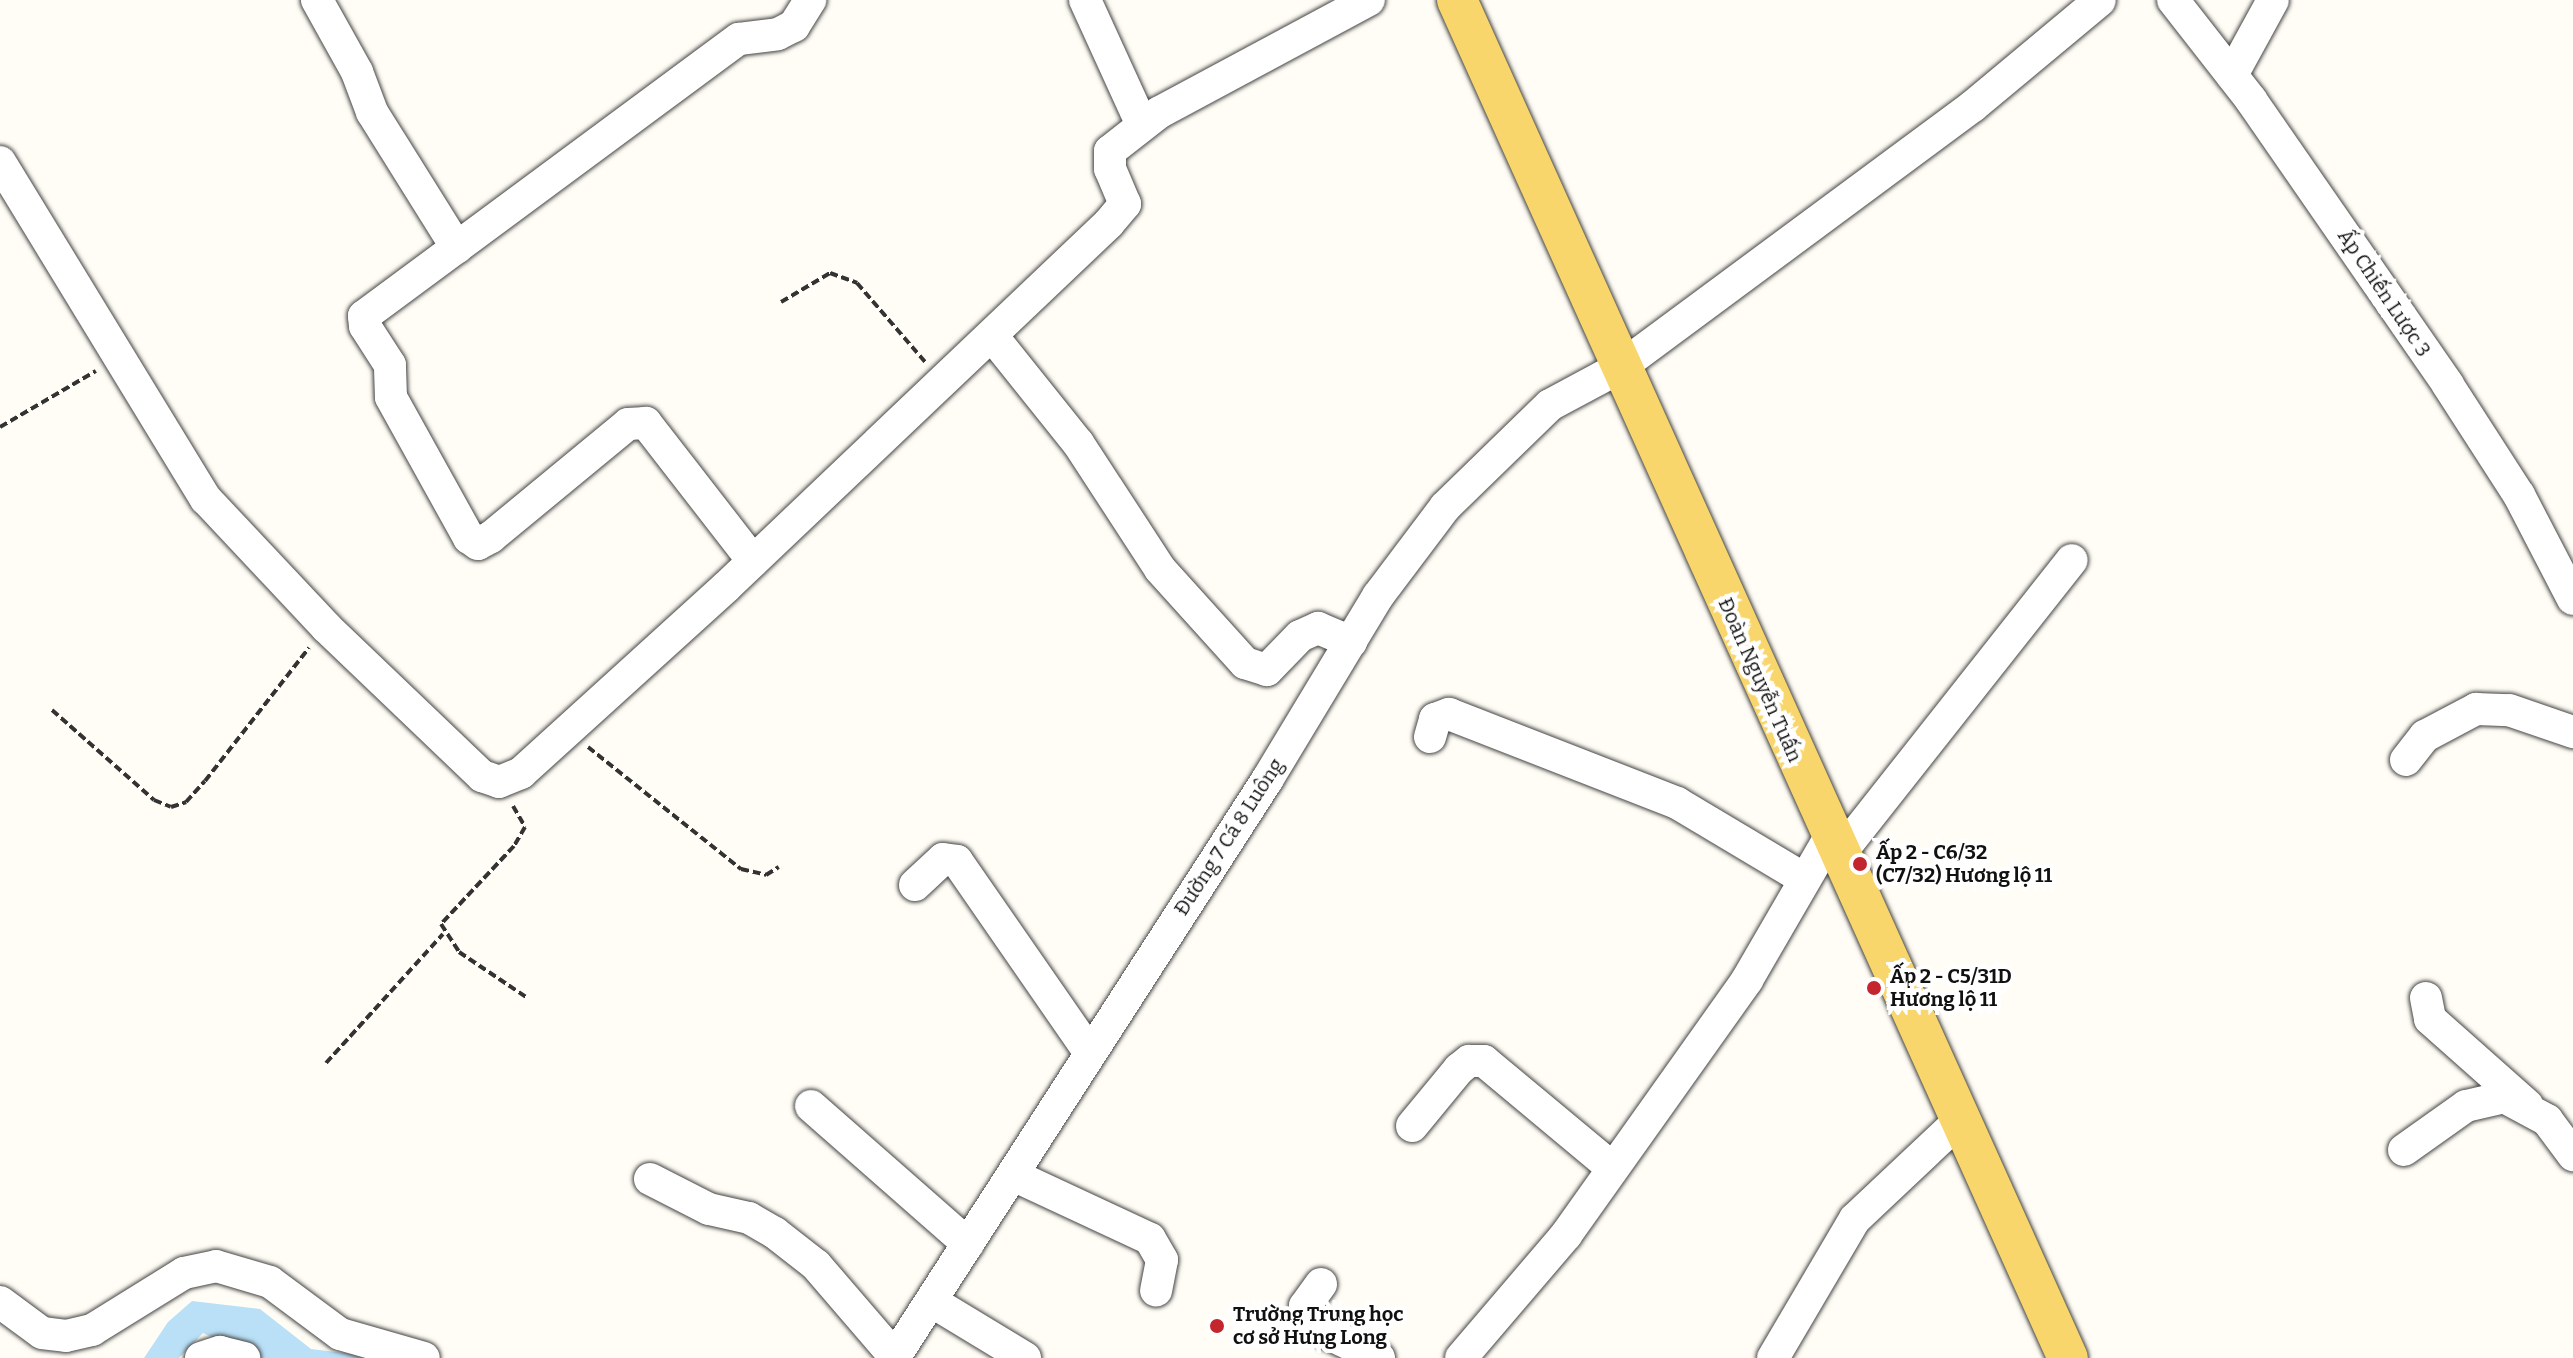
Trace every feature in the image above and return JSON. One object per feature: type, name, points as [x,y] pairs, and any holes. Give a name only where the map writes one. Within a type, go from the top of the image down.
[{"type":"main road","name":"Đoàn Nguyễn Tuấn","points":[[1457,0],[1834,847],[2068,1358]]},
{"type":"street","points":[[317,0],[357,72],[372,112],[457,248]]},
{"type":"street","points":[[753,561],[646,423],[628,424],[491,537],[478,544],[469,538],[391,397],[390,365],[365,326],[364,316],[739,39],[778,34],[794,26],[810,0]]},
{"type":"street","points":[[1085,0],[1142,125]]},
{"type":"street","points":[[0,162],[206,499],[326,627],[482,776],[495,781],[521,773],[753,561],[993,337],[1125,204],[1110,169],[1110,151],[1142,125],[1369,0]]},
{"type":"street","name":"Đường 7 Cá 8 Luông","points":[[895,1357],[1351,642],[1445,507],[1500,448],[1550,405],[1619,368],[1973,106],[2100,0]]},
{"type":"street","name":"Ấp Chiến Lược 3","points":[[2173,0],[2232,75],[2472,422],[2519,495],[2573,599]]},
{"type":"street","points":[[2232,75],[2273,0]]},
{"type":"street","points":[[993,337],[1062,421],[1160,569],[1245,663],[1267,670],[1300,636],[1318,628],[1351,642]]},
{"type":"street","points":[[1461,1358],[1566,1235],[1611,1167],[1747,980],[1803,878],[1834,847],[2072,560]]},
{"type":"street","points":[[2406,760],[2425,736],[2476,709],[2509,710],[2573,732]]},
{"type":"street","points":[[1430,737],[1435,719],[1449,714],[1677,803],[1803,878]]},
{"type":"street","points":[[915,885],[943,859],[957,861],[1090,1053]]},
{"type":"street","points":[[2426,998],[2430,1019],[2547,1120],[2573,1155]]},
{"type":"street","points":[[1412,1126],[1459,1069],[1469,1061],[1484,1061],[1611,1167]]},
{"type":"street","points":[[2404,1150],[2466,1106],[2504,1097],[2527,1105]]},
{"type":"street","points":[[811,1106],[968,1244]]},
{"type":"street","points":[[1773,1358],[1855,1219],[1958,1122]]},
{"type":"street","points":[[1013,1175],[1150,1239],[1162,1260],[1156,1290]]},
{"type":"street","points":[[650,1179],[775,1233],[816,1265],[895,1357]]},
{"type":"street","points":[[0,1302],[42,1333],[66,1336],[92,1330],[184,1273],[216,1266],[270,1282],[340,1334],[424,1358]]},
{"type":"street","points":[[1321,1284],[1305,1306],[1306,1323],[1379,1358]]},
{"type":"street","points":[[931,1301],[1025,1358]]},
{"type":"street","points":[[201,1358],[220,1352],[244,1358]]},
{"type":"path","points":[[781,302],[830,273],[857,283],[944,383]]},
{"type":"path","points":[[0,427],[119,358]]},
{"type":"path","points":[[52,710],[154,800],[171,807],[186,802],[205,781],[326,627]]},
{"type":"path","points":[[568,730],[741,869],[766,875],[779,867]]},
{"type":"path","points":[[495,781],[525,827],[514,846],[441,924],[443,934],[459,952],[526,997]]},
{"type":"path","points":[[326,1063],[443,934]]},
{"type":"water","points":[[192,1301],[260,1309],[311,1349],[386,1358],[258,1358],[203,1333],[179,1358],[144,1358],[168,1322]]},
{"type":"place","name":"Ấp 2 - C6/32 (C7/32) Hương lộ 11","points":[[1860,864]]},
{"type":"place","name":"Ấp 2 - C5/31D Hương lộ 11","points":[[1874,988]]},
{"type":"place","name":"Trường Trung học cơ sở Hưng Long","points":[[1217,1326]]}]
